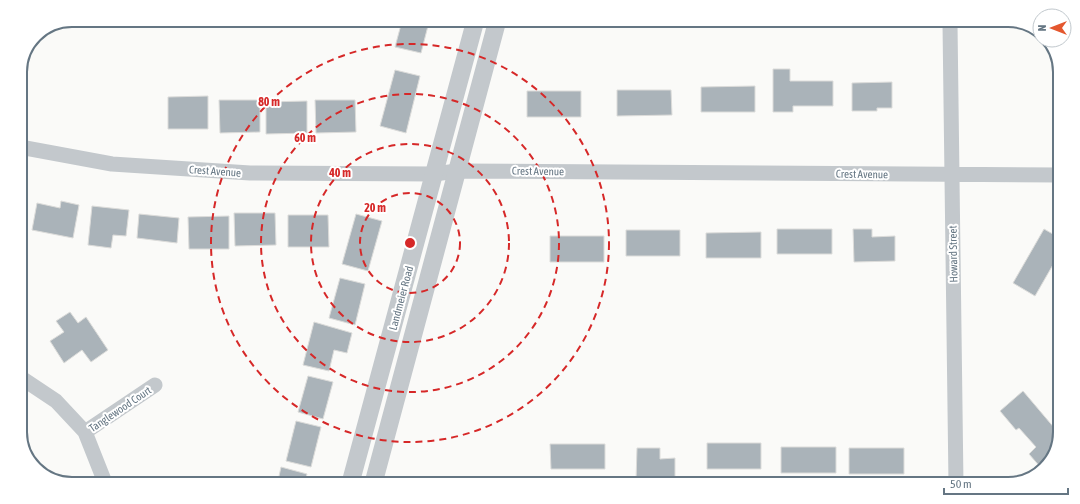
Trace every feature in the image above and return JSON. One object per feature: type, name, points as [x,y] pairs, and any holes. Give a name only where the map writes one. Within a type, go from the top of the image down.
[{"type":"street","name":"Landmeier Road","points":[[352,477],[474,27]]},
{"type":"street","name":"Landmeier Road","points":[[375,477],[496,27]]},
{"type":"street","name":"Howard Street","points":[[950,27],[956,477]]},
{"type":"street","name":"Crest Avenue","points":[[27,148],[112,164],[250,173],[434,174],[457,171],[1053,176]]},
{"type":"street","points":[[27,381],[56,400],[85,432],[103,477]]},
{"type":"street","name":"Tanglewood Court","points":[[85,432],[155,386]]},
{"type":"building","points":[[400,27],[428,27],[421,53],[395,47]]},
{"type":"building","points":[[773,69],[790,69],[790,81],[833,81],[833,106],[793,106],[793,112],[773,112]]},
{"type":"building","points":[[395,70],[420,76],[406,133],[380,126]]},
{"type":"building","points":[[892,82],[892,108],[877,108],[877,111],[852,111],[852,83]]},
{"type":"building","points":[[755,86],[755,112],[701,112],[701,87]]},
{"type":"building","points":[[617,90],[671,90],[672,115],[617,116]]},
{"type":"building","points":[[527,91],[581,91],[581,117],[527,117]]},
{"type":"building","points":[[208,96],[208,129],[168,129],[168,97]]},
{"type":"building","points":[[219,100],[260,100],[260,132],[220,133]]},
{"type":"building","points":[[315,100],[355,100],[356,132],[316,133]]},
{"type":"building","points":[[307,101],[307,133],[266,134],[266,102]]},
{"type":"building","points":[[61,201],[79,205],[73,238],[32,230],[37,203],[60,208]]},
{"type":"building","points":[[92,206],[129,210],[126,236],[113,235],[111,248],[88,245]]},
{"type":"building","points":[[234,213],[275,213],[276,245],[235,246]]},
{"type":"building","points":[[139,214],[179,218],[177,243],[137,238]]},
{"type":"building","points":[[356,214],[382,221],[368,271],[342,264]]},
{"type":"building","points":[[288,215],[328,215],[329,247],[288,247]]},
{"type":"building","points":[[229,216],[229,249],[189,249],[188,217]]},
{"type":"building","points":[[777,229],[832,229],[832,254],[777,254]]},
{"type":"building","points":[[853,229],[872,229],[872,237],[895,236],[895,261],[854,262]]},
{"type":"building","points":[[1044,229],[1053,234],[1053,265],[1035,296],[1013,283]]},
{"type":"building","points":[[626,230],[680,230],[680,256],[626,256]]},
{"type":"building","points":[[761,232],[761,258],[706,258],[706,233]]},
{"type":"building","points":[[550,236],[604,236],[604,262],[550,262]]},
{"type":"building","points":[[340,278],[365,284],[355,325],[329,318]]},
{"type":"building","points":[[70,312],[78,323],[86,317],[108,350],[91,362],[82,350],[64,363],[50,341],[64,332],[56,321]]},
{"type":"building","points":[[314,322],[352,333],[347,353],[334,350],[329,371],[303,365]]},
{"type":"building","points":[[308,376],[333,382],[323,419],[298,412]]},
{"type":"building","points":[[1023,391],[1053,426],[1050,449],[1039,465],[1029,454],[1036,447],[1019,428],[1016,430],[1000,411]]},
{"type":"building","points":[[296,421],[321,427],[311,467],[286,461]]},
{"type":"building","points":[[707,443],[761,443],[761,469],[707,469]]},
{"type":"building","points":[[550,444],[605,444],[605,469],[551,469]]},
{"type":"building","points":[[781,447],[836,447],[836,473],[781,473]]},
{"type":"building","points":[[637,448],[660,448],[660,459],[675,458],[675,477],[636,477]]},
{"type":"building","points":[[849,448],[904,448],[904,474],[849,474]]},
{"type":"building","points":[[281,467],[307,474],[306,477],[279,477]]}]
